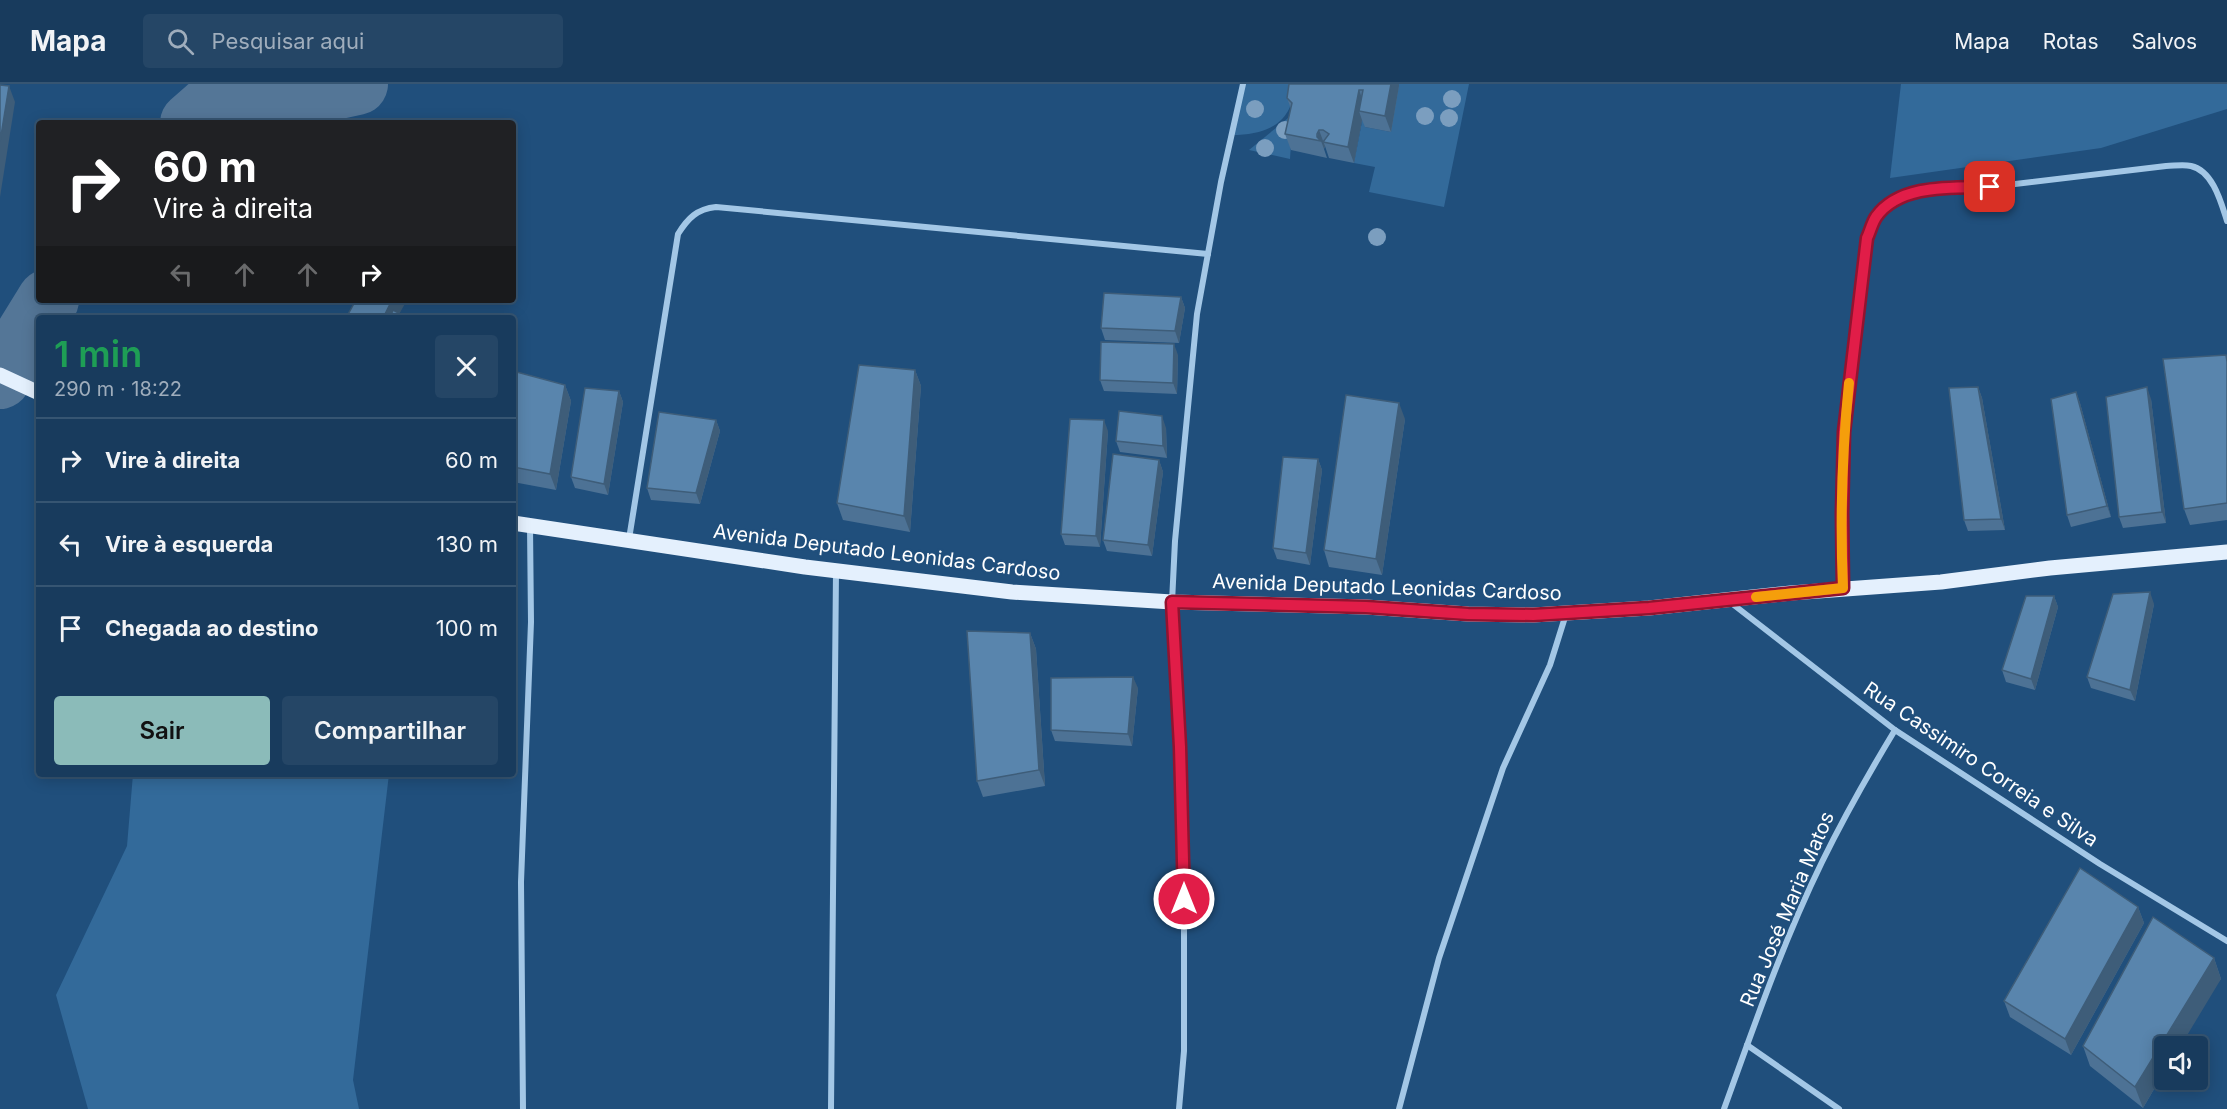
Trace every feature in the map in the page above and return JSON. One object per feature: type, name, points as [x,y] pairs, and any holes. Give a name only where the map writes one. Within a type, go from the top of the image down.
[{"type":"main road","points":[[0,375],[36,392]]},
{"type":"main road","name":"Avenida Deputado Leonidas Cardoso","points":[[516,524],[805,567],[1012,592],[1172,602],[1366,607],[1468,614],[1566,614],[1843,588],[1941,582],[2050,568],[2227,552]]},
{"type":"street","points":[[1179,1109],[1184,1051],[1184,856],[1172,602],[1182,454],[1192,356],[1221,182],[1243,84]]},
{"type":"street","points":[[1843,588],[1844,432],[1852,360],[1867,238],[1876,217],[1889,204],[1906,195],[1935,189],[1990,187],[2166,166],[2191,166],[2204,172],[2215,188],[2227,221]]},
{"type":"street","points":[[629,539],[678,234],[687,220],[704,208],[716,207],[1208,254]]},
{"type":"street","points":[[523,1109],[521,882],[531,622],[530,526]]},
{"type":"street","points":[[831,1109],[836,570]]},
{"type":"street","name":"Rua Cassimiro Correia e Silva","points":[[1727,600],[1894,730],[2100,864],[2227,941]]},
{"type":"street","points":[[1399,1109],[1446,935],[1503,768],[1550,665],[1566,614]]},
{"type":"street","name":"Rua José Maria Matos","points":[[1724,1109],[1790,935],[1821,864],[1851,804],[1894,730]]},
{"type":"street","points":[[1747,1046],[1839,1109]]},
{"type":"shaded area","points":[[1243,84],[1294,84],[1293,97],[1284,117],[1276,124],[1256,133],[1232,135]]},
{"type":"shaded area","points":[[1392,84],[1469,84],[1444,207],[1369,192],[1375,167],[1354,163],[1365,106],[1365,127],[1391,132]]},
{"type":"shaded area","points":[[1901,84],[2227,84],[2227,109],[2101,148],[1890,178]]},
{"type":"shaded area","points":[[1293,114],[1290,159],[1249,150]]},
{"type":"shaded area","points":[[133,777],[389,777],[353,1080],[359,1109],[88,1109],[56,995],[127,846]]},
{"type":"building","points":[[1289,84],[1391,84],[1385,116],[1359,111],[1363,90],[1359,90],[1348,147],[1323,142],[1329,134],[1323,130],[1319,130],[1317,134],[1321,141],[1285,134],[1292,103],[1287,98]]},
{"type":"building","points":[[0,85],[9,86],[0,142]]},
{"type":"building","points":[[1104,293],[1181,297],[1175,331],[1101,328]]},
{"type":"building","points":[[354,303],[390,303],[384,315],[348,315]]},
{"type":"building","points":[[393,310],[402,315],[391,315]]},
{"type":"building","points":[[1101,342],[1174,344],[1173,383],[1100,380]]},
{"type":"building","points":[[2226,355],[2227,503],[2184,509],[2163,359]]},
{"type":"building","points":[[859,365],[915,370],[904,516],[837,503]]},
{"type":"building","points":[[516,372],[565,385],[550,474],[516,468]]},
{"type":"building","points":[[1978,387],[2001,519],[1964,520],[1949,388]]},
{"type":"building","points":[[2147,387],[2162,512],[2119,517],[2106,397]]},
{"type":"building","points":[[585,388],[619,391],[604,484],[571,477]]},
{"type":"building","points":[[2076,392],[2107,506],[2067,515],[2051,399]]},
{"type":"building","points":[[1346,395],[1399,403],[1376,559],[1324,550]]},
{"type":"building","points":[[1119,411],[1162,416],[1163,446],[1116,441]]},
{"type":"building","points":[[659,412],[716,420],[696,493],[647,488]]},
{"type":"building","points":[[1070,419],[1104,420],[1096,536],[1061,534]]},
{"type":"building","points":[[1113,454],[1159,460],[1148,545],[1103,540]]},
{"type":"building","points":[[1283,457],[1318,459],[1306,553],[1273,548]]},
{"type":"building","points":[[2150,592],[2130,690],[2087,677],[2113,594]]},
{"type":"building","points":[[2026,596],[2054,596],[2031,679],[2002,670]]},
{"type":"building","points":[[967,631],[1030,633],[1039,770],[977,781]]},
{"type":"building","points":[[1133,677],[1128,734],[1051,730],[1051,678]]},
{"type":"building","points":[[2080,868],[2138,907],[2065,1039],[2004,1001]]},
{"type":"building","points":[[2153,917],[2214,958],[2166,1036],[2154,1036],[2154,1056],[2135,1087],[2083,1046]]},
{"type":"waterway","points":[[194,120],[207,109],[265,104],[357,84]]},
{"type":"waterway","points":[[39,315],[46,303]]},
{"type":"waterway","points":[[0,378],[36,320]]},
{"type":"slow traffic","points":[[1756,597],[1843,588],[1844,432],[1849,383]]},
{"type":"route","points":[[1184,899],[1178,692],[1172,602],[1366,607],[1468,614],[1533,615],[1649,608],[1843,588],[1844,432],[1867,238],[1876,217],[1889,204],[1906,195],[1935,189],[1990,187]]}]
